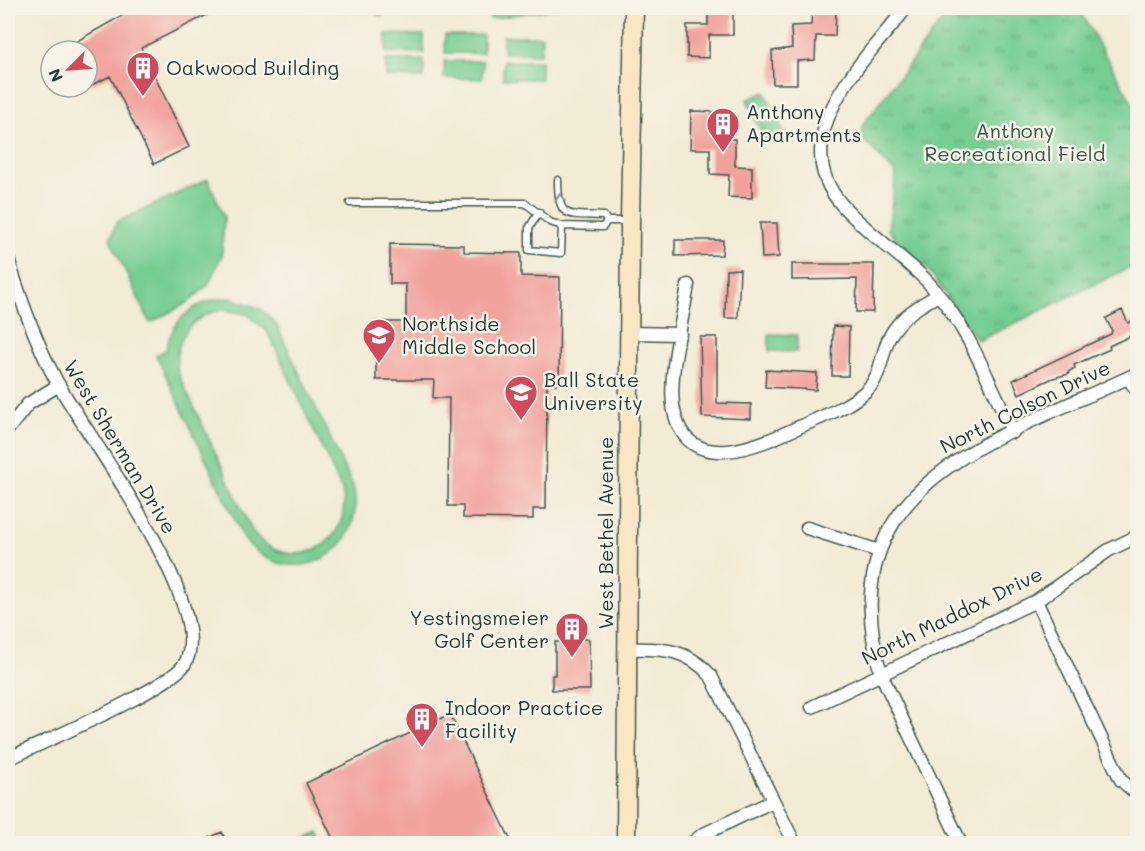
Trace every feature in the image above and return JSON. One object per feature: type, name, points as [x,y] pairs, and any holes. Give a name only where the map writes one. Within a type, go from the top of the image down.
[{"type":"main road","name":"West Bethel Avenue","points":[[626,843],[630,221],[634,8]]},
{"type":"street","points":[[906,8],[834,102],[821,135],[822,158],[830,188],[843,206],[900,255],[938,295],[966,334],[1013,432]]},
{"type":"street","name":"West Sherman Drive","points":[[8,259],[35,334],[58,385],[118,478],[157,547],[187,613],[191,631],[188,655],[180,669],[161,684],[8,759]]},
{"type":"street","points":[[688,285],[673,397],[674,411],[680,426],[691,440],[705,449],[734,452],[780,436],[828,414],[865,392],[877,374],[889,336],[902,319],[938,295]]},
{"type":"street","points":[[629,333],[680,334]]},
{"type":"street","points":[[1133,376],[1137,392]]},
{"type":"street","name":"North Colson Drive","points":[[961,843],[880,674],[869,625],[870,593],[879,551],[907,503],[933,477],[966,455],[1133,376]]},
{"type":"street","points":[[8,429],[28,404],[58,385]]},
{"type":"street","points":[[807,528],[879,551]]},
{"type":"street","name":"North Maddox Drive","points":[[812,707],[1036,601],[1109,550],[1137,536]]},
{"type":"street","points":[[1036,601],[1121,780],[1137,795]]},
{"type":"street","points":[[629,649],[666,649],[691,657],[702,665],[717,687],[795,843]]},
{"type":"street","points":[[691,843],[702,835],[773,801]]},
{"type":"lane","points":[[558,180],[558,202],[562,210],[569,214],[604,216],[607,220],[630,221]]},
{"type":"lane","points":[[350,202],[525,203],[550,222],[562,226],[603,227],[607,220]]},
{"type":"lane","points":[[539,212],[529,228],[529,250],[561,253],[562,226]]},
{"type":"green space","points":[[366,8],[400,8],[380,16]]},
{"type":"green space","points":[[487,8],[559,8],[490,19]]},
{"type":"green space","name":"Anthony Recreational Field","points":[[958,8],[1078,8],[1137,111],[1137,264],[978,341],[930,272],[888,230],[896,174],[862,138],[862,126],[948,13]]},
{"type":"green space","points":[[386,34],[424,35],[424,53],[386,52]]},
{"type":"green space","points":[[445,35],[483,35],[483,53],[445,53]]},
{"type":"green space","points":[[503,36],[542,36],[541,54],[503,53]]},
{"type":"green space","points":[[386,60],[424,60],[424,78],[386,77]]},
{"type":"green space","points":[[444,61],[483,61],[482,79],[444,78]]},
{"type":"green space","points":[[503,61],[541,61],[541,79],[503,79]]},
{"type":"green space","points":[[765,92],[785,135],[766,143],[747,100]]},
{"type":"green space","points":[[208,179],[224,216],[222,255],[208,285],[189,302],[150,323],[110,239],[117,222]]},
{"type":"green space","points":[[231,298],[261,309],[276,324],[353,486],[355,511],[349,532],[337,548],[321,559],[302,565],[282,564],[262,555],[244,539],[156,355],[166,350],[174,328],[188,312],[219,299]],"holes":[[[222,310],[247,314],[267,331],[342,490],[343,510],[339,527],[329,540],[316,549],[301,553],[284,553],[268,546],[253,533],[178,373],[178,350],[192,324],[211,313]]]},
{"type":"green space","points":[[769,334],[797,335],[797,352],[769,351]]},
{"type":"green space","points":[[319,832],[324,843],[295,843]]},
{"type":"building","name":"Oakwood Building","points":[[135,8],[206,8],[209,14],[141,48],[189,147],[154,164],[110,76],[99,82],[99,39],[81,39]]},
{"type":"building","name":"Anthony Apartments","points":[[708,8],[733,8],[733,35],[709,35],[709,58],[687,57],[687,25],[708,25]]},
{"type":"building","name":"Anthony Apartments","points":[[812,8],[836,8],[835,36],[816,36],[815,60],[797,61],[797,84],[773,84],[772,51],[792,48],[791,26],[811,25]]},
{"type":"building","name":"Anthony Apartments","points":[[691,111],[720,112],[719,139],[735,139],[735,166],[752,167],[752,198],[728,197],[729,175],[710,174],[710,149],[690,149]]},
{"type":"building","points":[[760,223],[777,223],[779,257],[762,258]]},
{"type":"building","points":[[675,240],[723,240],[722,255],[675,256]]},
{"type":"building","name":"Northside Middle School","points":[[390,244],[464,245],[464,252],[521,253],[521,276],[560,277],[559,384],[547,384],[546,509],[533,509],[533,519],[463,518],[463,506],[448,506],[449,398],[433,398],[434,380],[376,380],[376,322],[406,322],[406,284],[390,284]]},
{"type":"building","points":[[792,264],[874,264],[873,312],[856,312],[857,279],[792,280]]},
{"type":"building","points":[[740,269],[738,318],[725,318],[726,270]]},
{"type":"building","points":[[1122,310],[1128,323],[1137,319],[1137,333],[1109,346],[1110,349],[1074,365],[1075,368],[1068,372],[1069,374],[1053,378],[1019,394],[1013,380],[1111,334],[1112,331],[1106,318]]},
{"type":"building","points":[[833,326],[849,327],[848,376],[832,376]]},
{"type":"building","points":[[700,337],[717,337],[717,403],[751,404],[751,419],[702,417]]},
{"type":"building","points":[[766,370],[817,373],[816,390],[765,387]]},
{"type":"building","name":"Yestingsmeier Golf Center","points":[[570,639],[589,639],[590,690],[552,690],[552,675],[555,675],[555,642],[570,641]]},
{"type":"building","name":"Indoor Practice Facility","points":[[450,714],[512,843],[335,843],[306,783]]},
{"type":"building","points":[[222,832],[227,843],[198,843]]},
{"type":"place","name":"Oakwood Building","points":[[143,97]]},
{"type":"place","name":"Anthony Apartments","points":[[723,153]]},
{"type":"place","name":"Northside Middle School","points":[[379,364]]},
{"type":"place","name":"Ball State University","points":[[521,421]]},
{"type":"place","name":"Yestingsmeier Golf Center","points":[[572,658]]},
{"type":"place","name":"Indoor Practice Facility","points":[[422,748]]}]
